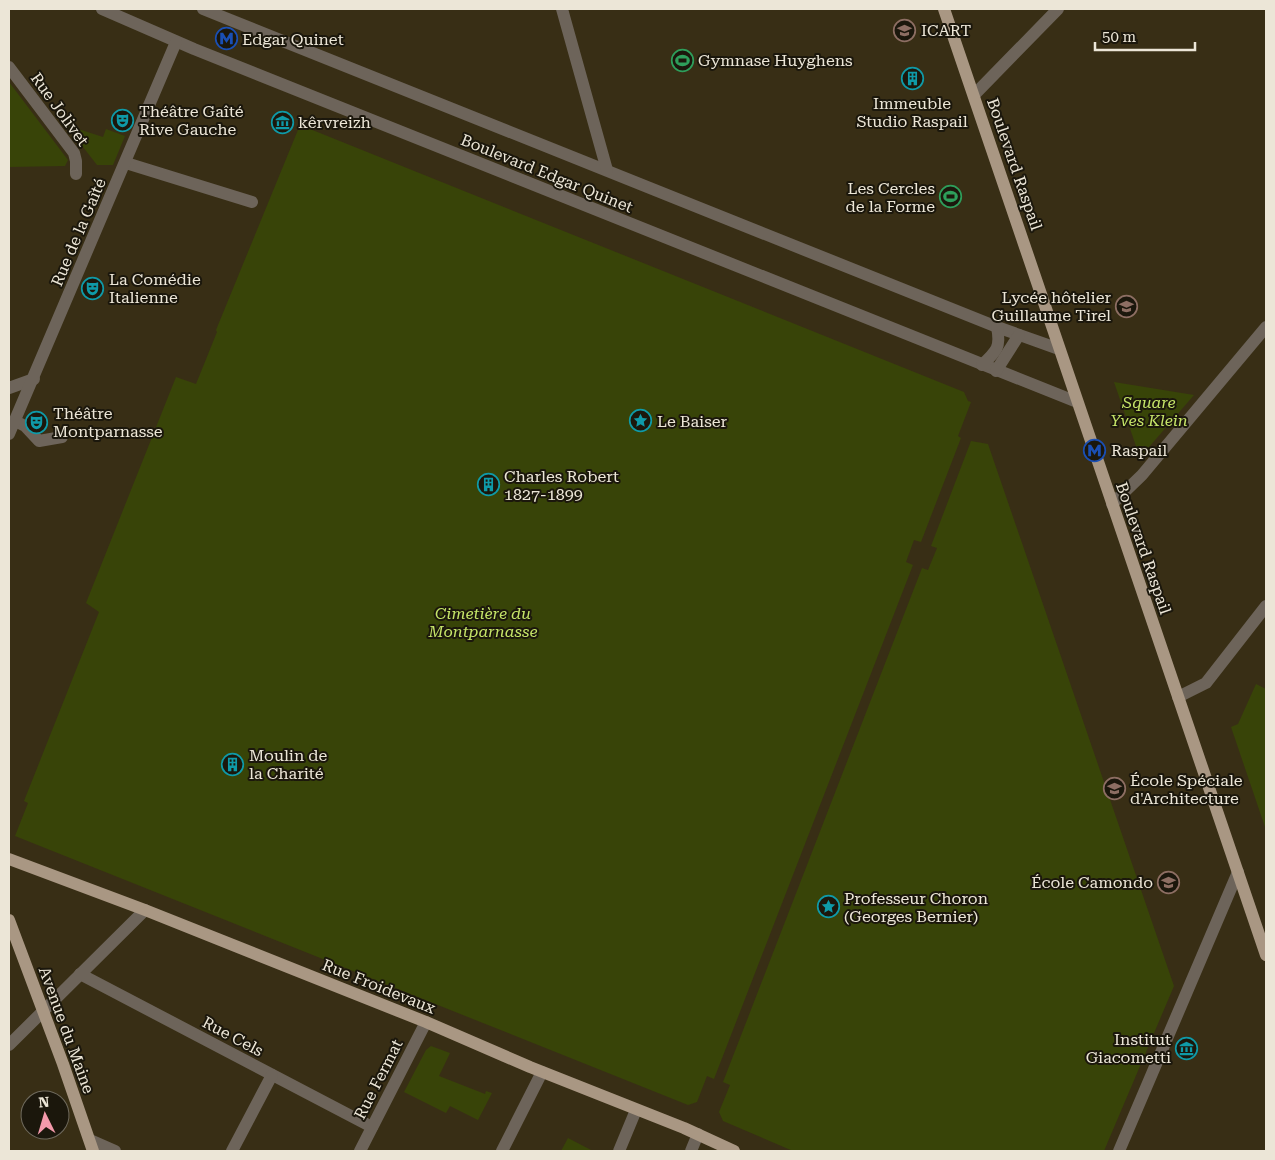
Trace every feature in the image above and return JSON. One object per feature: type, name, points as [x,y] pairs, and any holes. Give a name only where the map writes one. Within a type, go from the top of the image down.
[{"type":"main road","name":"Boulevard Raspail","points":[[944,9],[1266,955]]},
{"type":"main road","name":"Rue Froidevaux","points":[[9,859],[146,910],[426,1022],[542,1072],[698,1134],[734,1151]]},
{"type":"main road","name":"Avenue du Maine","points":[[9,920],[92,1146]]},
{"type":"street","name":"Boulevard Edgar Quinet","points":[[102,9],[176,42],[996,371],[1078,402]]},
{"type":"street","name":"Boulevard Edgar Quinet","points":[[203,9],[998,327],[1059,348]]},
{"type":"street","points":[[562,9],[607,170]]},
{"type":"street","points":[[974,95],[1058,9]]},
{"type":"street","name":"Rue de la Gaîté","points":[[9,434],[176,42]]},
{"type":"street","name":"Rue Jolivet","points":[[9,67],[74,153],[76,174]]},
{"type":"street","points":[[126,162],[252,202]]},
{"type":"street","points":[[982,365],[997,349],[999,343],[998,327]]},
{"type":"street","points":[[1112,504],[1142,475],[1266,328]]},
{"type":"street","points":[[996,371],[1019,335]]},
{"type":"street","points":[[9,388],[34,379]]},
{"type":"street","points":[[15,421],[25,426],[39,441],[62,437]]},
{"type":"street","points":[[1178,697],[1206,683],[1266,606]]},
{"type":"street","points":[[1119,1151],[1238,872]]},
{"type":"street","points":[[9,1045],[42,1010],[146,910]]},
{"type":"street","name":"Rue Cels","points":[[80,974],[372,1127]]},
{"type":"street","name":"Rue Fermat","points":[[360,1151],[426,1022]]},
{"type":"street","points":[[502,1151],[542,1072]]},
{"type":"street","points":[[232,1151],[272,1075]]},
{"type":"street","points":[[619,1151],[636,1110]]},
{"type":"street","points":[[691,1151],[698,1134]]},
{"type":"street","points":[[92,1146],[115,1151]]},
{"type":"green space","points":[[9,82],[68,160],[65,166],[9,167]]},
{"type":"green space","points":[[66,125],[103,137],[106,129],[125,136],[113,165],[97,165]]},
{"type":"green space","name":"Cimetière du Montparnasse","points":[[300,125],[964,392],[968,401],[971,402],[958,436],[961,438],[921,542],[914,540],[906,562],[913,565],[714,1079],[707,1076],[697,1102],[688,1105],[15,836],[28,803],[24,801],[99,612],[86,603],[176,377],[196,384],[217,332],[216,330]]},
{"type":"green space","name":"Square Yves Klein","points":[[1114,382],[1194,395],[1143,454],[1138,452]]},
{"type":"green space","points":[[971,441],[988,444],[1174,986],[1104,1151],[793,1151],[723,1121],[719,1112],[730,1085],[723,1082],[922,568],[928,570],[937,548],[931,546]]},
{"type":"green space","points":[[1256,684],[1266,689],[1266,830],[1231,727],[1238,724]]},
{"type":"green space","points":[[431,1046],[450,1053],[439,1076],[485,1094],[486,1091],[492,1093],[478,1120],[450,1106],[446,1113],[404,1092],[426,1050]]},
{"type":"green space","points":[[568,1138],[593,1151],[561,1151]]},
{"type":"place","name":"ICART","points":[[905,30]]},
{"type":"place","name":"Edgar Quinet","points":[[226,39]]},
{"type":"place","name":"Gymnase Huyghens","points":[[682,60]]},
{"type":"place","name":"Immeuble Studio Raspail","points":[[912,79]]},
{"type":"place","name":"Théâtre Gaîté Rive Gauche","points":[[123,120]]},
{"type":"place","name":"kêrvreizh","points":[[282,122]]},
{"type":"place","name":"Les Cercles de la Forme","points":[[951,197]]},
{"type":"place","name":"La Comédie Italienne","points":[[93,288]]},
{"type":"place","name":"Lycée hôtelier Guillaume Tirel","points":[[1127,306]]},
{"type":"place","name":"Le Baiser","points":[[641,421]]},
{"type":"place","name":"Théâtre Montparnasse","points":[[37,422]]},
{"type":"place","name":"Raspail","points":[[1095,450]]},
{"type":"place","name":"Charles Robert 1827-1899","points":[[488,485]]},
{"type":"place","name":"Moulin de la Charité","points":[[233,764]]},
{"type":"place","name":"École Spéciale d'Architecture","points":[[1114,789]]},
{"type":"place","name":"École Camondo","points":[[1169,882]]},
{"type":"place","name":"Professeur Choron (Georges Bernier)","points":[[828,907]]},
{"type":"place","name":"Institut Giacometti","points":[[1187,1048]]}]
